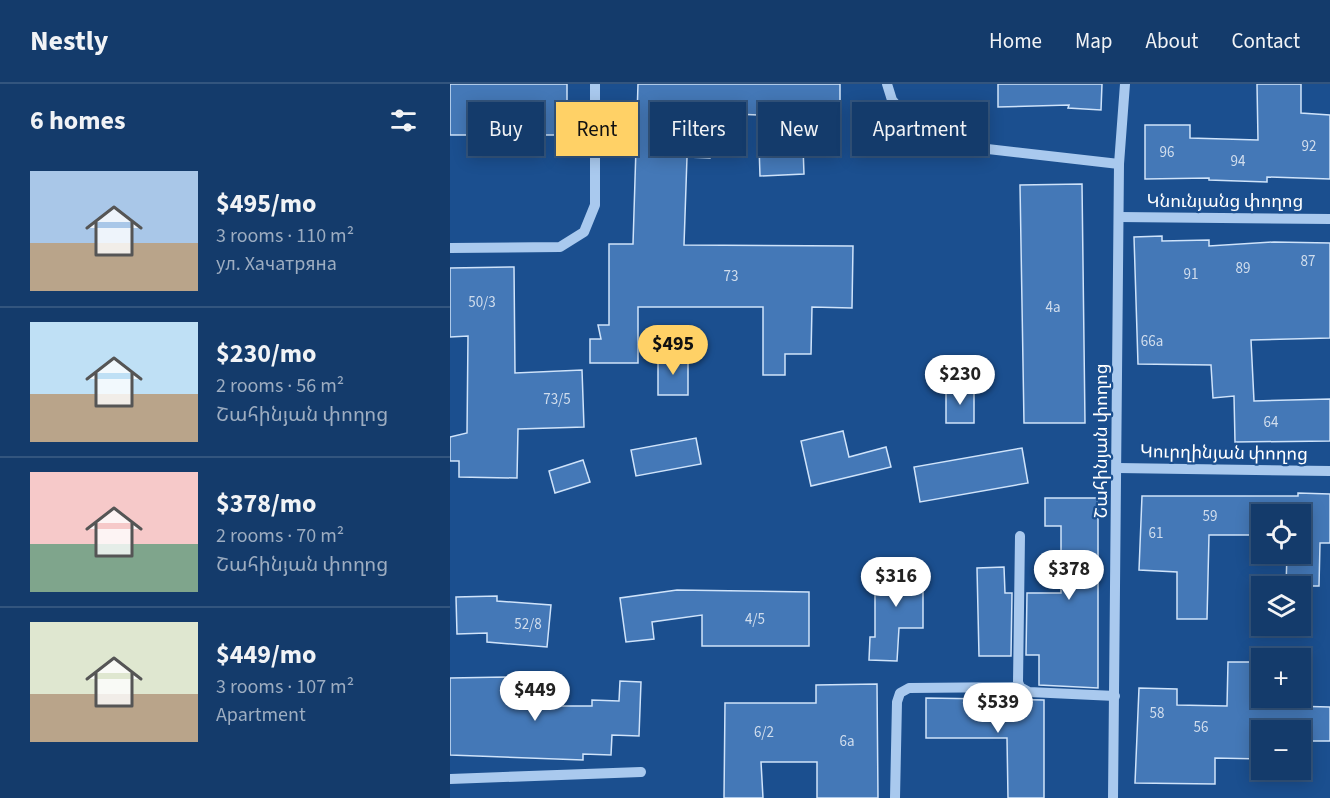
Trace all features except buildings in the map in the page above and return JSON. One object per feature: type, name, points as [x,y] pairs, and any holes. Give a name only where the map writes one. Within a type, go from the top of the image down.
[{"type":"street","points":[[450,248],[560,247],[584,232],[595,205],[595,84]]},
{"type":"street","points":[[887,84],[892,100],[927,142],[1119,164]]},
{"type":"street","name":"Շահինյան փողոց","points":[[1113,798],[1118,468],[1119,164],[1125,84]]},
{"type":"street","name":"Կնունյանց փողոց","points":[[1119,217],[1330,219]]},
{"type":"street","name":"Կուրղինյան փողոց","points":[[1118,468],[1330,471]]},
{"type":"street","points":[[1020,536],[1018,682],[1020,687]]},
{"type":"street","points":[[895,798],[897,702],[900,693],[909,688],[1020,687],[1029,692],[1114,696]]},
{"type":"street","points":[[450,779],[641,772]]}]
